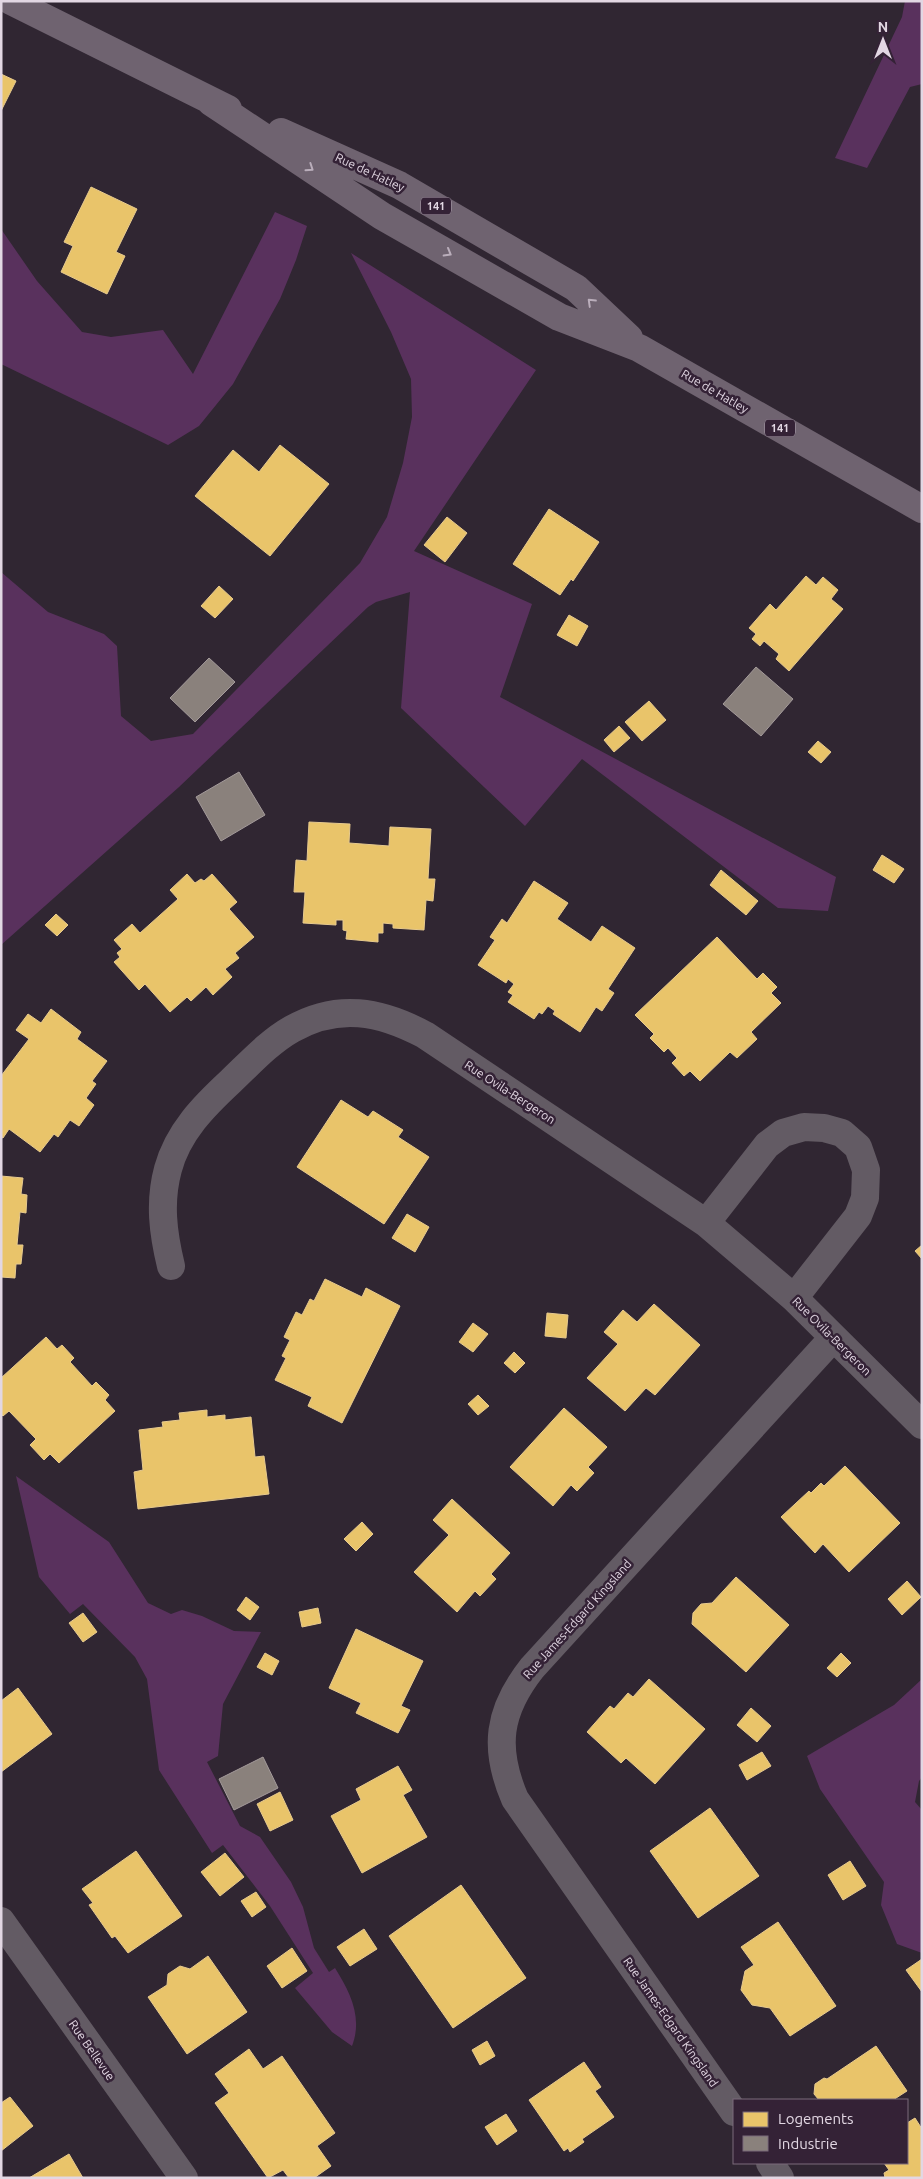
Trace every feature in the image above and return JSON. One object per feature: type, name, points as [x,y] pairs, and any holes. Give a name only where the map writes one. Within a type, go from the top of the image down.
[{"type":"main road","name":"Rue de Hatley","points":[[11,1],[211,102],[382,216],[559,317],[639,348],[922,509]]},
{"type":"street","name":"Rue Ovila-Bergeron","points":[[171,1266],[163,1233],[162,1200],[168,1168],[181,1137],[200,1110],[269,1046],[291,1030],[317,1018],[345,1013],[373,1014],[400,1022],[425,1035],[706,1223],[794,1298],[922,1425]]},
{"type":"street","points":[[706,1223],[767,1145],[783,1132],[804,1127],[824,1128],[842,1132],[858,1147],[866,1170],[865,1198],[858,1216],[794,1298]]},
{"type":"street","name":"Rue James-Edgard Kingsland","points":[[733,2111],[515,1799],[506,1778],[501,1754],[501,1730],[507,1708],[517,1686],[532,1668],[833,1338]]},
{"type":"street","name":"Rue Bellevue","points":[[1,1921],[184,2178]]},
{"type":"street","points":[[771,2164],[780,2178]]},
{"type":"shaded area","points":[[905,1],[922,1],[922,84],[910,87],[867,168],[835,158],[902,17]]},
{"type":"shaded area","points":[[275,212],[307,226],[280,299],[233,384],[199,426],[168,445],[1,364],[1,229],[37,281],[82,332],[111,337],[163,330],[193,374]]},
{"type":"shaded area","points":[[351,253],[536,370],[414,551],[532,604],[500,697],[836,877],[828,911],[778,908],[582,759],[525,826],[401,708],[410,592],[376,602],[368,607],[179,787],[1,945],[1,572],[48,612],[104,634],[117,646],[121,716],[151,741],[193,734],[360,563],[387,517],[403,463],[412,417],[411,379],[391,332]]},
{"type":"shaded area","points":[[16,1476],[109,1542],[148,1603],[171,1614],[182,1610],[202,1616],[234,1631],[261,1632],[223,1704],[218,1756],[207,1762],[240,1826],[260,1837],[291,1882],[303,1907],[314,1948],[329,1972],[335,1968],[346,1986],[353,2005],[356,2025],[352,2046],[332,2032],[295,1988],[313,1973],[270,1906],[223,1845],[212,1853],[159,1770],[147,1679],[135,1657],[83,1604],[70,1614],[39,1577]]},
{"type":"shaded area","points":[[922,1679],[922,1777],[919,1781],[915,1802],[922,1810],[922,1953],[897,1944],[881,1905],[884,1882],[820,1789],[807,1756],[894,1705]]},
{"type":"building: Logements","points":[[1,74],[16,81],[1,111]]},
{"type":"building: Logements","points":[[91,187],[137,209],[116,252],[125,256],[107,294],[61,272],[73,246],[64,242]]},
{"type":"building: Logements","points":[[280,445],[329,484],[270,556],[195,496],[233,450],[259,472]]},
{"type":"building: Logements","points":[[549,509],[599,542],[573,581],[571,579],[560,595],[513,564]]},
{"type":"building: Logements","points":[[447,517],[467,533],[445,562],[424,545]]},
{"type":"building: Logements","points":[[806,576],[816,585],[823,577],[838,590],[831,599],[843,609],[789,671],[776,659],[779,654],[764,641],[760,646],[752,639],[756,634],[749,628],[770,604],[776,610]]},
{"type":"building: Logements","points":[[219,586],[233,599],[215,618],[201,606]]},
{"type":"building: Logements","points":[[569,615],[588,626],[577,646],[557,635]]},
{"type":"building: Logements","points":[[649,701],[666,720],[642,741],[625,722]]},
{"type":"building: Logements","points":[[619,726],[630,738],[614,752],[604,740]]},
{"type":"building: Logements","points":[[818,741],[831,752],[821,763],[808,752]]},
{"type":"building: Logements","points":[[309,822],[350,824],[349,843],[389,846],[390,827],[431,829],[428,879],[435,879],[433,901],[426,900],[424,930],[393,928],[393,924],[383,923],[383,933],[378,933],[378,942],[346,939],[347,931],[343,930],[343,920],[336,920],[336,925],[303,923],[305,892],[294,892],[296,860],[307,861]]},
{"type":"building: Logements","points":[[882,855],[904,869],[894,883],[873,870]]},
{"type":"building: Logements","points":[[721,870],[758,901],[746,915],[710,885]]},
{"type":"building: Logements","points":[[187,874],[195,883],[201,879],[204,881],[212,874],[237,902],[229,909],[254,937],[235,953],[239,958],[225,969],[232,977],[213,995],[206,987],[191,1001],[187,997],[170,1012],[145,984],[139,990],[114,962],[120,957],[117,953],[122,949],[114,940],[132,924],[140,933],[178,899],[170,890]]},
{"type":"building: Logements","points":[[534,881],[568,903],[557,919],[591,942],[602,926],[635,948],[608,989],[614,993],[602,1011],[596,1007],[580,1032],[553,1014],[555,1011],[548,1006],[542,1014],[539,1012],[534,1019],[508,1002],[513,995],[508,992],[514,984],[508,979],[506,983],[478,965],[495,940],[490,937],[502,919],[507,923]]},
{"type":"building: Logements","points":[[56,914],[68,925],[57,936],[45,925]]},
{"type":"building: Logements","points":[[717,937],[757,979],[763,973],[777,987],[771,993],[781,1003],[751,1032],[757,1039],[737,1058],[730,1052],[700,1081],[690,1071],[684,1076],[672,1063],[677,1058],[668,1048],[664,1052],[650,1038],[654,1034],[635,1015]]},
{"type":"building: Logements","points":[[51,1009],[81,1032],[77,1039],[107,1061],[92,1081],[96,1084],[86,1098],[94,1105],[79,1126],[70,1120],[58,1137],[54,1134],[40,1152],[9,1129],[3,1138],[1,1137],[1,1076],[29,1039],[16,1030],[28,1014],[41,1023]]},
{"type":"building: Logements","points":[[341,1100],[368,1117],[373,1111],[403,1130],[398,1137],[429,1157],[384,1224],[297,1167]]},
{"type":"building: Logements","points":[[1,1176],[23,1178],[21,1194],[27,1195],[26,1213],[20,1212],[17,1245],[23,1245],[21,1264],[16,1264],[15,1278],[1,1277]]},
{"type":"building: Logements","points":[[407,1214],[429,1227],[415,1252],[392,1238]]},
{"type":"building: Logements","points":[[922,1245],[922,1259],[915,1251]]},
{"type":"building: Logements","points":[[325,1279],[362,1297],[366,1288],[400,1306],[342,1423],[308,1406],[312,1397],[275,1380],[286,1358],[282,1356],[290,1340],[284,1337],[296,1312],[302,1315],[310,1299],[314,1301]]},
{"type":"building: Logements","points":[[654,1304],[700,1345],[655,1395],[646,1388],[625,1411],[587,1378],[618,1344],[604,1332],[623,1310],[637,1322]]},
{"type":"building: Logements","points":[[547,1313],[568,1315],[566,1338],[545,1336]]},
{"type":"building: Logements","points":[[473,1323],[488,1334],[473,1352],[459,1342]]},
{"type":"building: Logements","points":[[46,1337],[57,1349],[62,1345],[74,1358],[70,1362],[92,1386],[96,1382],[109,1395],[105,1400],[115,1411],[59,1463],[50,1454],[44,1460],[30,1445],[36,1439],[9,1411],[3,1416],[1,1414],[1,1378]]},
{"type":"building: Logements","points":[[514,1352],[525,1363],[515,1373],[504,1363]]},
{"type":"building: Logements","points":[[478,1395],[489,1406],[478,1415],[468,1404]]},
{"type":"building: Logements","points":[[564,1408],[607,1447],[588,1467],[594,1473],[577,1491],[571,1485],[553,1506],[510,1467]]},
{"type":"building: Logements","points":[[207,1410],[207,1417],[225,1415],[225,1420],[251,1417],[255,1457],[264,1456],[269,1494],[138,1509],[134,1472],[143,1470],[139,1430],[163,1427],[162,1422],[180,1420],[179,1413]]},
{"type":"building: Logements","points":[[845,1466],[900,1523],[849,1572],[823,1544],[815,1553],[781,1517],[809,1491],[811,1493],[821,1483],[824,1486]]},
{"type":"building: Logements","points":[[452,1499],[510,1553],[491,1574],[496,1579],[480,1596],[475,1591],[457,1612],[414,1572],[449,1535],[433,1520]]},
{"type":"building: Logements","points":[[362,1522],[373,1534],[356,1551],[344,1539]]},
{"type":"building: Logements","points":[[736,1577],[789,1625],[746,1672],[692,1624],[693,1613],[701,1604],[712,1603]]},
{"type":"building: Logements","points":[[907,1581],[921,1597],[902,1615],[888,1599]]},
{"type":"building: Logements","points":[[246,1597],[259,1607],[250,1620],[237,1610]]},
{"type":"building: Logements","points":[[318,1608],[321,1623],[302,1627],[299,1612]]},
{"type":"building: Logements","points":[[83,1613],[97,1632],[83,1642],[69,1623]]},
{"type":"building: Logements","points":[[356,1629],[423,1661],[401,1706],[410,1710],[398,1733],[356,1713],[361,1703],[329,1688]]},
{"type":"building: Logements","points":[[265,1653],[279,1661],[272,1675],[257,1667]]},
{"type":"building: Logements","points":[[841,1653],[851,1663],[837,1677],[827,1668]]},
{"type":"building: Logements","points":[[649,1679],[705,1729],[655,1784],[626,1758],[621,1763],[587,1732],[610,1706],[614,1709],[628,1693],[633,1697]]},
{"type":"building: Logements","points":[[18,1688],[52,1734],[1,1772],[1,1701]]},
{"type":"building: Logements","points":[[751,1708],[771,1726],[757,1742],[737,1725]]},
{"type":"building: Logements","points":[[762,1752],[771,1766],[747,1780],[739,1765]]},
{"type":"building: Logements","points":[[398,1766],[412,1790],[403,1795],[427,1837],[362,1873],[331,1816],[361,1800],[356,1789]]},
{"type":"building: Logements","points":[[280,1792],[293,1820],[270,1831],[257,1804]]},
{"type":"building: Logements","points":[[710,1808],[759,1876],[698,1918],[650,1851]]},
{"type":"building: Logements","points":[[136,1851],[182,1916],[128,1953],[115,1936],[112,1938],[89,1905],[93,1903],[82,1889]]},
{"type":"building: Logements","points":[[225,1853],[244,1877],[220,1896],[201,1872]]},
{"type":"building: Logements","points":[[850,1861],[866,1886],[843,1900],[828,1875]]},
{"type":"building: Logements","points":[[461,1885],[526,1978],[453,2028],[389,1936]]},
{"type":"building: Logements","points":[[256,1892],[266,1907],[252,1917],[241,1901]]},
{"type":"building: Logements","points":[[778,1922],[836,2006],[790,2036],[770,2008],[752,2005],[741,1990],[745,1971],[754,1965],[741,1947]]},
{"type":"building: Logements","points":[[364,1929],[377,1949],[350,1966],[337,1947]]},
{"type":"building: Logements","points":[[292,1948],[307,1971],[282,1988],[267,1966]]},
{"type":"building: Logements","points":[[208,1956],[247,2012],[187,2054],[148,1997],[167,1985],[168,1974],[180,1966],[190,1969]]},
{"type":"building: Logements","points":[[922,1959],[922,1992],[906,1970]]},
{"type":"building: Logements","points":[[487,2041],[495,2056],[480,2065],[472,2050]]},
{"type":"building: Logements","points":[[876,2046],[907,2091],[895,2099],[818,2099],[814,2094],[815,2084],[824,2078],[827,2079]]},
{"type":"building: Logements","points":[[249,2049],[263,2069],[282,2056],[335,2133],[317,2146],[331,2166],[314,2178],[289,2178],[283,2170],[268,2178],[215,2103],[229,2093],[215,2074]]},
{"type":"building: Logements","points":[[584,2062],[601,2087],[595,2091],[614,2117],[582,2139],[584,2142],[570,2152],[568,2148],[564,2151],[529,2100]]},
{"type":"building: Logements","points":[[10,2097],[33,2126],[1,2151],[1,2103]]},
{"type":"building: Logements","points":[[506,2114],[517,2131],[497,2145],[485,2127]]},
{"type":"building: Logements","points":[[915,2118],[922,2129],[922,2178],[885,2178],[884,2173],[889,2170],[885,2164],[908,2164],[908,2122]]},
{"type":"building: Logements","points":[[69,2154],[83,2178],[29,2178]]},
{"type":"building: Industrie","points":[[209,658],[235,682],[195,722],[170,698]]},
{"type":"building: Industrie","points":[[756,667],[793,699],[761,736],[723,704]]},
{"type":"building: Industrie","points":[[239,772],[265,815],[221,841],[196,797]]},
{"type":"building: Industrie","points":[[263,1757],[278,1788],[234,1810],[219,1779]]}]
